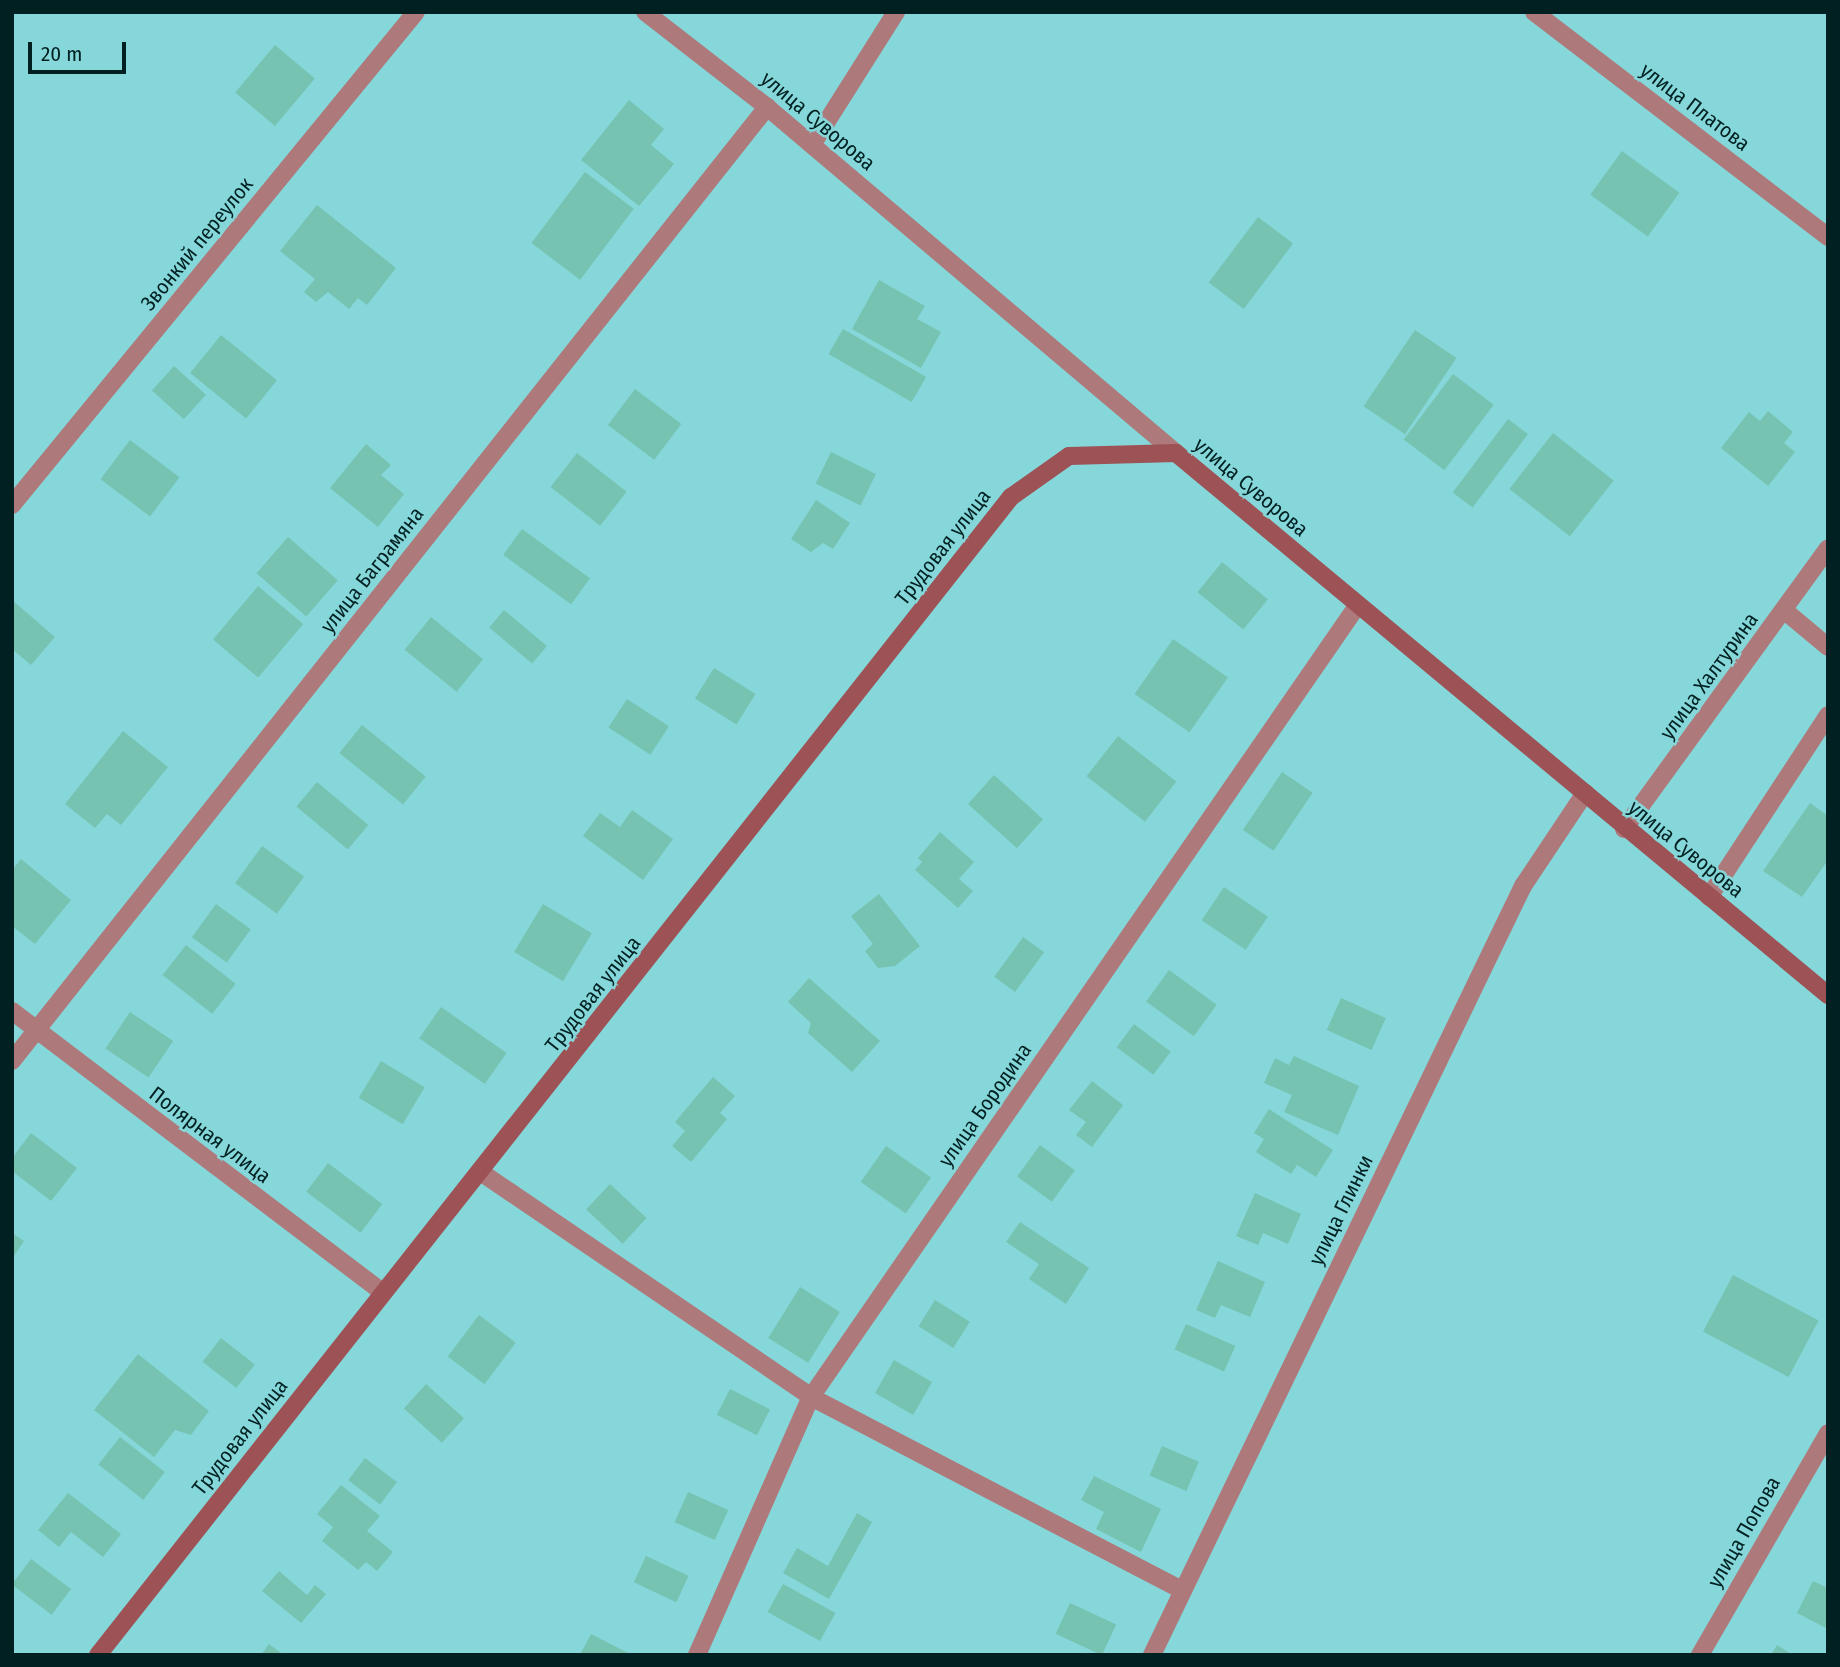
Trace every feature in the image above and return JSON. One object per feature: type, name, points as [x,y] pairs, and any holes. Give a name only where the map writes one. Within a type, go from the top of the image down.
[{"type":"main road","name":"улица Суворова","points":[[1176,453],[1585,793],[1624,829],[1828,995]]},
{"type":"main road","name":"Трудовая улица","points":[[97,1655],[382,1292],[482,1173],[1011,497],[1069,456],[1176,453]]},
{"type":"street","name":"Звонкий переулок","points":[[12,505],[416,12]]},
{"type":"street","name":"улица Суворова","points":[[645,12],[767,107],[1176,453]]},
{"type":"street","points":[[812,145],[896,12]]},
{"type":"street","name":"улица Платова","points":[[1534,12],[1828,237]]},
{"type":"street","name":"улица Баграмяна","points":[[12,1062],[767,107]]},
{"type":"street","name":"улица Халтурина","points":[[1624,829],[1785,611],[1828,548]]},
{"type":"street","name":"улица Бородина","points":[[696,1655],[811,1397],[1357,606]]},
{"type":"street","points":[[1785,611],[1828,647]]},
{"type":"street","points":[[1709,897],[1828,715]]},
{"type":"street","name":"улица Глинки","points":[[1152,1655],[1181,1590],[1523,886],[1585,793]]},
{"type":"street","name":"Полярная улица","points":[[12,1011],[35,1032],[382,1292]]},
{"type":"street","points":[[482,1173],[811,1397],[1181,1590]]},
{"type":"street","name":"улица Попова","points":[[1700,1655],[1828,1433]]},
{"type":"building","points":[[275,45],[315,78],[275,126],[235,92]]},
{"type":"building","points":[[629,100],[664,129],[651,145],[674,164],[639,206],[581,160]]},
{"type":"building","points":[[1622,151],[1679,193],[1648,236],[1590,195]]},
{"type":"building","points":[[585,172],[634,209],[580,280],[531,243]]},
{"type":"building","points":[[317,205],[396,268],[367,305],[358,298],[349,309],[328,292],[316,302],[304,292],[315,279],[280,251]]},
{"type":"building","points":[[1258,217],[1293,243],[1244,309],[1209,282]]},
{"type":"building","points":[[879,280],[925,306],[917,319],[941,332],[921,368],[852,329]]},
{"type":"building","points":[[843,329],[926,377],[912,402],[828,354]]},
{"type":"building","points":[[1415,330],[1456,358],[1405,434],[1364,406]]},
{"type":"building","points":[[221,335],[277,380],[246,418],[190,373]]},
{"type":"building","points":[[174,366],[206,395],[184,419],[152,391]]},
{"type":"building","points":[[1453,374],[1494,405],[1444,470],[1404,439]]},
{"type":"building","points":[[635,389],[681,424],[654,460],[608,425]]},
{"type":"building","points":[[1768,411],[1793,432],[1784,443],[1795,452],[1768,486],[1721,448],[1749,412],[1760,421]]},
{"type":"building","points":[[1508,419],[1528,434],[1473,508],[1453,492]]},
{"type":"building","points":[[1553,433],[1614,480],[1570,536],[1509,489]]},
{"type":"building","points":[[130,440],[180,477],[150,516],[101,479]]},
{"type":"building","points":[[366,444],[391,465],[381,475],[404,494],[378,527],[330,488]]},
{"type":"building","points":[[831,452],[876,474],[861,505],[816,483]]},
{"type":"building","points":[[577,453],[627,492],[600,526],[551,487]]},
{"type":"building","points":[[816,500],[850,523],[833,549],[823,543],[811,552],[791,539]]},
{"type":"building","points":[[522,529],[590,578],[571,604],[503,555]]},
{"type":"building","points":[[288,537],[338,580],[306,617],[257,573]]},
{"type":"building","points":[[1222,562],[1268,599],[1243,629],[1197,592]]},
{"type":"building","points":[[258,586],[303,624],[258,678],[213,640]]},
{"type":"building","points":[[12,600],[55,637],[31,665],[12,649]]},
{"type":"building","points":[[504,610],[547,646],[532,664],[489,628]]},
{"type":"building","points":[[431,617],[483,659],[457,692],[405,650]]},
{"type":"building","points":[[1173,639],[1228,677],[1189,732],[1135,694]]},
{"type":"building","points":[[714,668],[756,694],[736,724],[695,699]]},
{"type":"building","points":[[627,699],[669,726],[650,755],[608,728]]},
{"type":"building","points":[[362,725],[426,777],[403,805],[339,753]]},
{"type":"building","points":[[123,731],[168,767],[121,825],[107,814],[95,828],[65,804]]},
{"type":"building","points":[[1118,736],[1176,782],[1145,822],[1087,776]]},
{"type":"building","points":[[1282,772],[1313,793],[1274,851],[1243,830]]},
{"type":"building","points":[[994,775],[1043,819],[1017,848],[968,804]]},
{"type":"building","points":[[317,782],[368,825],[348,850],[296,807]]},
{"type":"building","points":[[1810,803],[1828,816],[1828,860],[1802,897],[1763,871]]},
{"type":"building","points":[[632,810],[673,839],[643,880],[583,836],[600,813],[620,827]]},
{"type":"building","points":[[940,832],[974,862],[959,879],[973,891],[958,908],[915,870],[922,862],[918,858]]},
{"type":"building","points":[[262,846],[304,877],[277,914],[235,883]]},
{"type":"building","points":[[21,859],[71,900],[35,944],[12,926],[12,870]]},
{"type":"building","points":[[1224,887],[1268,917],[1246,950],[1202,920]]},
{"type":"building","points":[[879,894],[920,946],[895,966],[878,968],[865,951],[873,944],[851,916]]},
{"type":"building","points":[[216,904],[251,929],[227,962],[192,937]]},
{"type":"building","points":[[543,904],[592,933],[563,981],[514,952]]},
{"type":"building","points":[[1023,937],[1044,952],[1015,992],[994,977]]},
{"type":"building","points":[[186,945],[236,984],[212,1014],[163,975]]},
{"type":"building","points":[[1169,970],[1217,1005],[1194,1036],[1146,1002]]},
{"type":"building","points":[[809,978],[880,1041],[852,1072],[808,1033],[811,1023],[788,1002]]},
{"type":"building","points":[[1341,998],[1386,1018],[1372,1050],[1327,1030]]},
{"type":"building","points":[[441,1007],[507,1053],[485,1084],[419,1038]]},
{"type":"building","points":[[130,1012],[173,1041],[149,1078],[105,1048]]},
{"type":"building","points":[[1134,1024],[1171,1052],[1153,1075],[1117,1047]]},
{"type":"building","points":[[1294,1056],[1359,1086],[1338,1135],[1284,1112],[1292,1095],[1264,1083],[1275,1058],[1289,1065]]},
{"type":"building","points":[[381,1061],[425,1087],[403,1124],[359,1098]]},
{"type":"building","points":[[713,1077],[735,1096],[720,1113],[727,1119],[691,1162],[672,1146],[685,1131],[675,1122]]},
{"type":"building","points":[[1092,1081],[1123,1105],[1092,1147],[1076,1135],[1086,1122],[1069,1110]]},
{"type":"building","points":[[1269,1109],[1333,1150],[1316,1177],[1297,1165],[1291,1174],[1256,1152],[1264,1139],[1254,1133]]},
{"type":"building","points":[[31,1133],[77,1168],[51,1201],[12,1171],[12,1158]]},
{"type":"building","points":[[1040,1145],[1075,1170],[1052,1202],[1017,1177]]},
{"type":"building","points":[[886,1146],[931,1178],[906,1214],[861,1182]]},
{"type":"building","points":[[328,1163],[382,1204],[361,1233],[306,1192]]},
{"type":"building","points":[[610,1184],[647,1218],[623,1244],[586,1210]]},
{"type":"building","points":[[1255,1193],[1301,1214],[1288,1244],[1263,1233],[1258,1245],[1236,1236]]},
{"type":"building","points":[[1020,1222],[1089,1268],[1066,1304],[1029,1279],[1039,1264],[1006,1242]]},
{"type":"building","points":[[12,1233],[24,1241],[12,1259]]},
{"type":"building","points":[[1218,1261],[1265,1282],[1250,1317],[1221,1305],[1215,1318],[1196,1310]]},
{"type":"building","points":[[1733,1275],[1819,1321],[1789,1377],[1703,1332]]},
{"type":"building","points":[[800,1287],[840,1312],[808,1363],[768,1338]]},
{"type":"building","points":[[935,1300],[970,1322],[953,1348],[919,1326]]},
{"type":"building","points":[[479,1315],[516,1343],[484,1384],[448,1357]]},
{"type":"building","points":[[1186,1324],[1235,1346],[1224,1372],[1175,1350]]},
{"type":"building","points":[[221,1338],[255,1364],[236,1388],[203,1362]]},
{"type":"building","points":[[138,1354],[209,1411],[191,1435],[175,1430],[154,1457],[94,1410]]},
{"type":"building","points":[[894,1360],[932,1382],[913,1415],[875,1393]]},
{"type":"building","points":[[426,1384],[464,1418],[442,1443],[404,1409]]},
{"type":"building","points":[[730,1389],[770,1409],[757,1435],[717,1415]]},
{"type":"building","points":[[120,1437],[165,1472],[143,1500],[98,1465]]},
{"type":"building","points":[[1162,1446],[1199,1462],[1186,1491],[1149,1475]]},
{"type":"building","points":[[365,1458],[397,1482],[380,1504],[348,1480]]},
{"type":"building","points":[[1094,1476],[1161,1509],[1141,1552],[1096,1529],[1104,1512],[1081,1500]]},
{"type":"building","points":[[341,1485],[380,1516],[367,1531],[393,1552],[377,1571],[366,1562],[358,1570],[322,1541],[333,1527],[317,1514]]},
{"type":"building","points":[[688,1492],[728,1510],[715,1540],[675,1522]]},
{"type":"building","points":[[68,1493],[121,1534],[103,1557],[71,1532],[59,1547],[38,1530]]},
{"type":"building","points":[[857,1513],[872,1522],[829,1599],[783,1573],[797,1548],[828,1566]]},
{"type":"building","points":[[646,1556],[689,1576],[676,1602],[634,1582]]},
{"type":"building","points":[[31,1559],[71,1589],[52,1615],[12,1585]]},
{"type":"building","points":[[279,1571],[307,1595],[315,1585],[326,1594],[301,1623],[262,1591]]},
{"type":"building","points":[[1813,1581],[1828,1588],[1828,1629],[1797,1613]]},
{"type":"building","points":[[783,1584],[835,1613],[820,1641],[767,1612]]},
{"type":"building","points":[[1070,1603],[1116,1625],[1102,1655],[1056,1634]]},
{"type":"building","points":[[591,1634],[632,1655],[580,1655]]},
{"type":"building","points":[[269,1644],[284,1655],[261,1655]]},
{"type":"building","points":[[1777,1645],[1793,1655],[1771,1655]]}]
